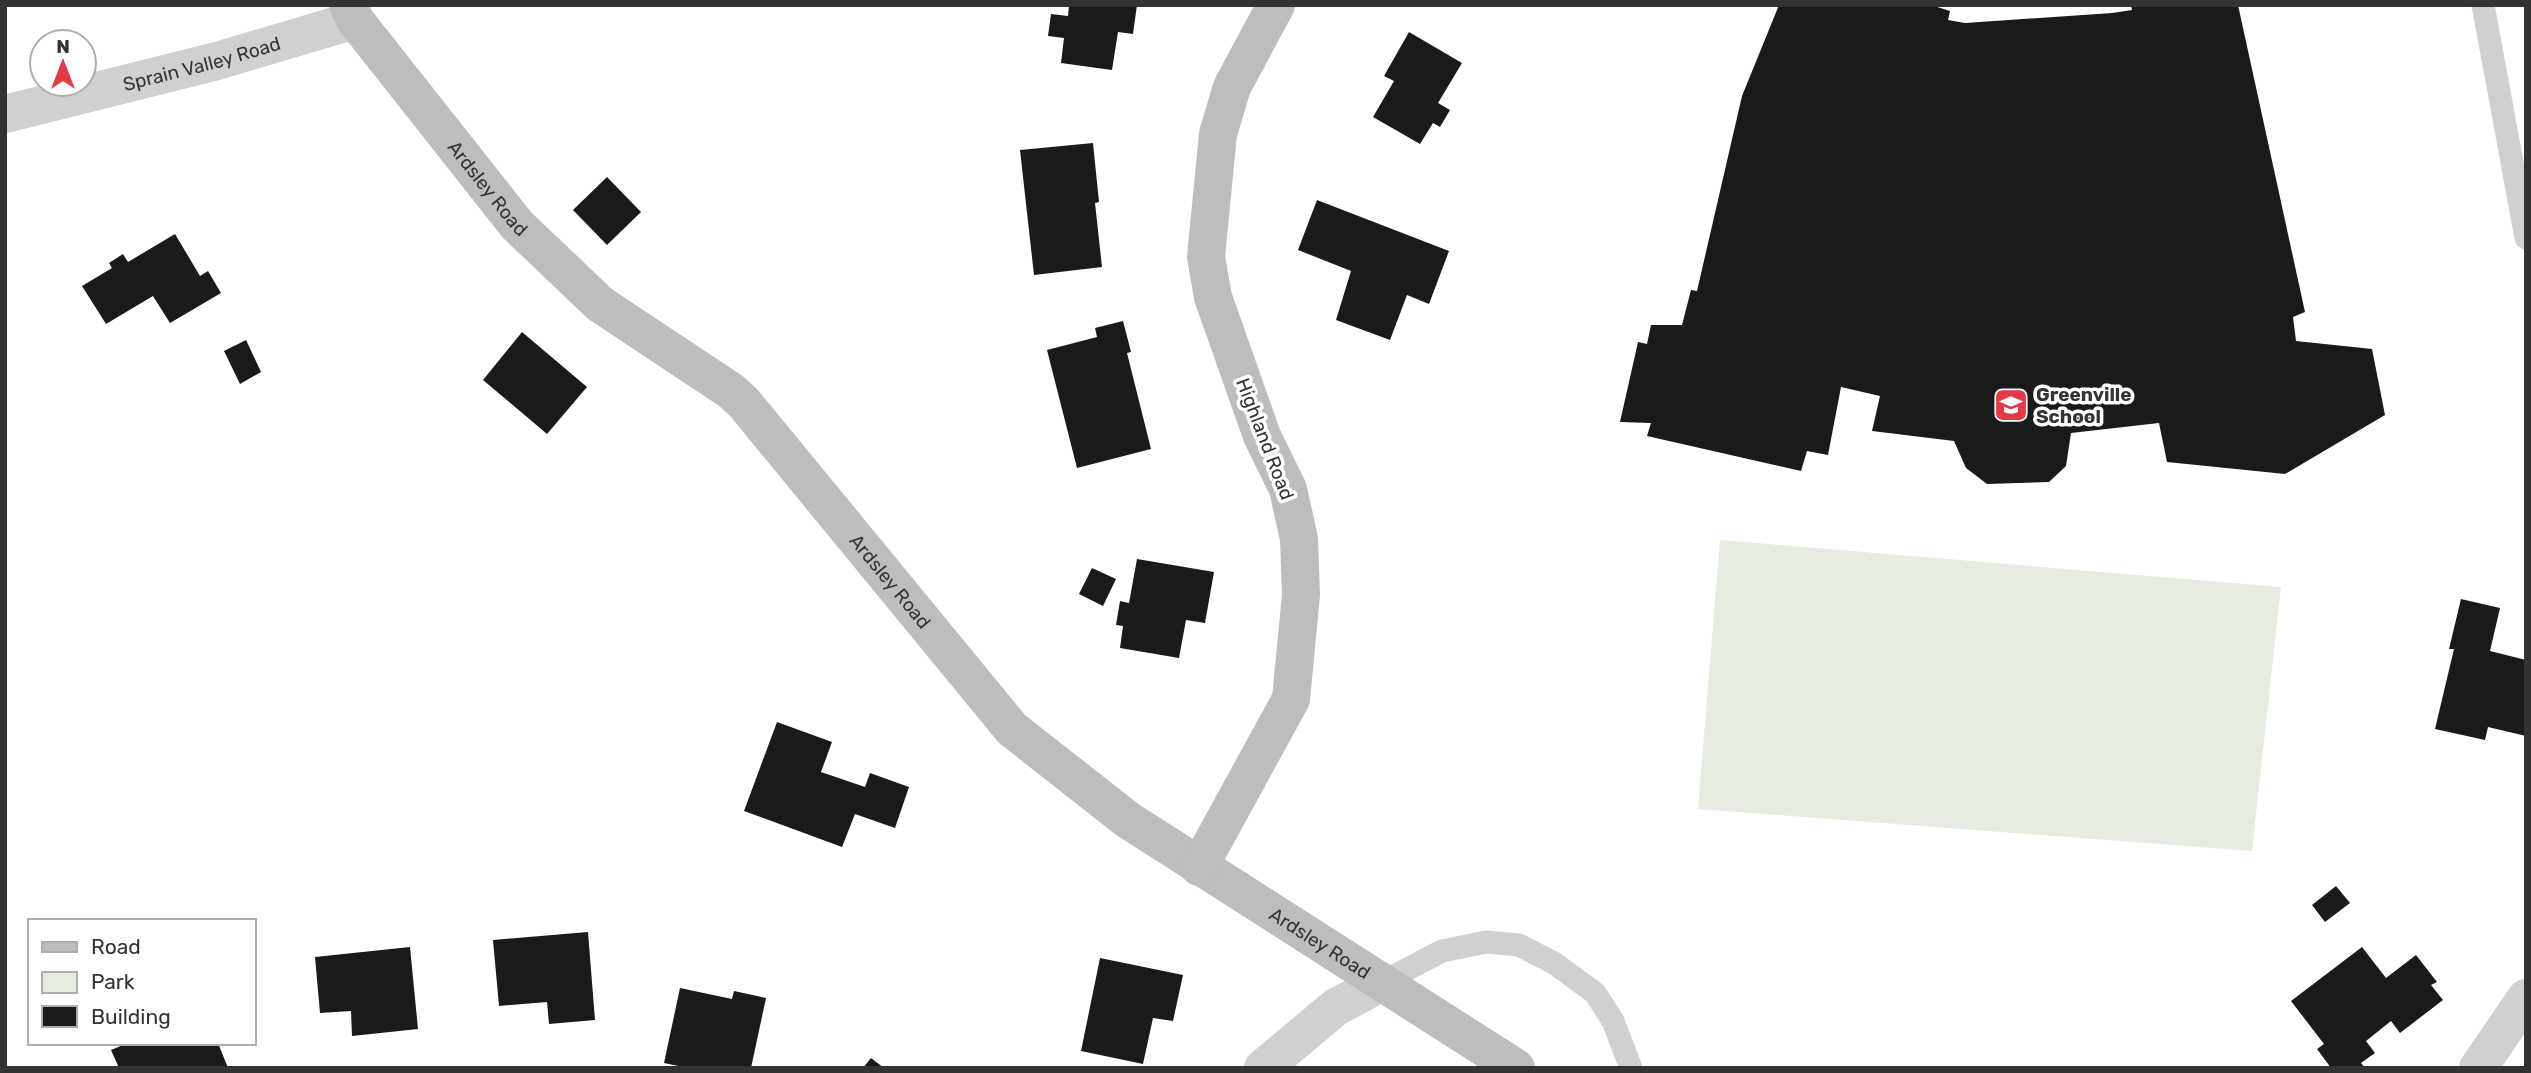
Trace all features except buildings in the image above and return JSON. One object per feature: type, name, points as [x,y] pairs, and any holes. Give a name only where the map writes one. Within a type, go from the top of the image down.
[{"type":"main road","name":"Highland Road","points":[[1199,867],[1291,699],[1301,595],[1299,538],[1288,489],[1262,436],[1213,297],[1206,257],[1218,134],[1232,88],[1276,5]]},
{"type":"main road","name":"Ardsley Road","points":[[352,12],[517,225],[600,304],[731,391],[744,403],[1012,729],[1128,820],[1516,1068]]},
{"type":"street","name":"Sprain Valley Road","points":[[5,114],[217,61],[352,12]]},
{"type":"street","points":[[1263,1068],[1336,1007],[1381,983]]},
{"type":"street","points":[[2478,1068],[2526,998]]},
{"type":"lane","points":[[2483,5],[2526,238]]},
{"type":"lane","points":[[1381,983],[1442,951],[1486,942],[1519,945],[1554,963],[1595,993],[1613,1021],[1631,1068]]},
{"type":"green space","points":[[1720,540],[2281,587],[2252,851],[1698,809]]},
{"type":"place","name":"Greenville School","points":[[2011,405]]}]
